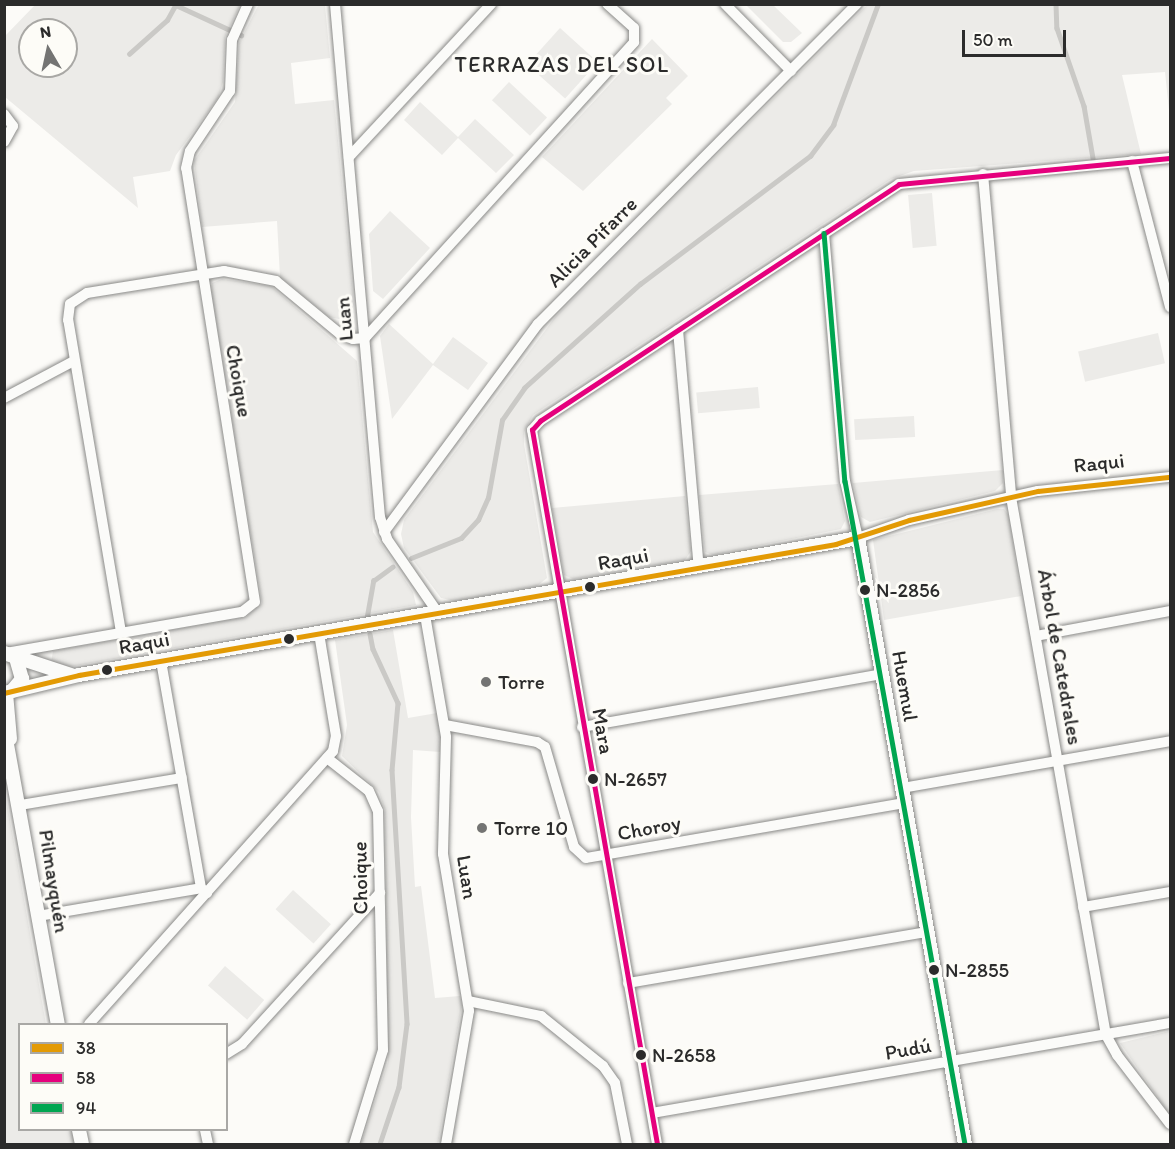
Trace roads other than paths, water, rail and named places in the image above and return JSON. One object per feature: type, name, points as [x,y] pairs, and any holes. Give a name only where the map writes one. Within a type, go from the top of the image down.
[{"type":"street","name":"Choique","points":[[248,4],[232,40],[230,91],[186,162],[201,273],[256,594],[253,606]]},
{"type":"street","name":"Luan","points":[[335,4],[384,532],[432,614],[445,726],[443,854],[468,1001],[468,1022],[446,1144]]},
{"type":"street","points":[[349,157],[491,4]]},
{"type":"street","points":[[121,632],[74,361],[68,321],[70,304],[87,293],[224,271],[276,281],[340,334],[353,339],[365,338],[634,42],[637,34],[607,4]]},
{"type":"street","points":[[725,4],[791,71]]},
{"type":"street","name":"Alicia Pifarre","points":[[384,532],[538,324],[857,4]]},
{"type":"street","points":[[4,114],[13,126],[4,142]]},
{"type":"street","points":[[699,568],[678,330],[904,182],[1170,158]]},
{"type":"street","points":[[1132,161],[1170,307]]},
{"type":"street","name":"Árbol de Catedrales","points":[[983,174],[1011,497],[1106,1035],[1117,1055],[1170,1124]]},
{"type":"street","name":"Huemul","points":[[824,233],[845,481],[858,538],[965,1144]]},
{"type":"street","name":"Mara","points":[[657,1144],[558,592],[532,430],[678,330]]},
{"type":"street","points":[[4,399],[74,361]]},
{"type":"street","name":"Raqui","points":[[8,692],[79,675],[699,568],[858,538],[894,524],[1011,497],[1170,477]]},
{"type":"street","name":"Raqui","points":[[9,655],[121,632],[242,612],[253,606]]},
{"type":"street","points":[[1036,636],[1170,611]]},
{"type":"street","points":[[90,1023],[204,890],[327,758],[336,741],[319,633]]},
{"type":"street","points":[[8,692],[22,679],[9,655]]},
{"type":"street","name":"Raqui","points":[[9,655],[56,673],[79,675]]},
{"type":"street","points":[[161,661],[204,890]]},
{"type":"street","points":[[582,727],[882,674]]},
{"type":"street","name":"Pilmayquén","points":[[8,692],[10,744],[58,1023]]},
{"type":"street","name":"Choroy","points":[[445,726],[540,744],[550,757],[576,851],[586,858],[905,803]]},
{"type":"street","name":"Pilmayquén","points":[[4,728],[10,744]]},
{"type":"street","points":[[902,788],[1170,741]]},
{"type":"street","name":"Choique","points":[[327,758],[369,791],[377,804],[382,1059],[354,1144]]},
{"type":"street","points":[[20,805],[182,778]]},
{"type":"street","points":[[38,915],[204,890]]},
{"type":"street","points":[[1083,908],[1170,892]]},
{"type":"street","points":[[228,1053],[242,1044],[380,893]]},
{"type":"street","points":[[628,983],[927,932]]},
{"type":"street","points":[[468,1001],[531,1011],[603,1066],[617,1089],[627,1144]]},
{"type":"street","name":"Pudú","points":[[652,1113],[1170,1023]]},
{"type":"waterway","points":[[129,54],[167,20],[176,4]]},
{"type":"waterway","points":[[411,558],[461,538],[478,520],[488,498],[502,420],[524,388],[640,284],[810,156],[833,125],[878,4]]},
{"type":"waterway","points":[[1056,4],[1057,28],[1084,106],[1093,158]]},
{"type":"waterway","points":[[176,5],[241,35]]},
{"type":"waterway","points":[[367,616],[373,581],[392,567]]},
{"type":"waterway","points":[[370,634],[373,649],[398,703],[392,770],[407,1024],[399,1087],[380,1144]]},
{"type":"place","name":"N-2856","points":[[865,590]]},
{"type":"place","name":"Torre","points":[[486,682]]},
{"type":"place","name":"N-2657","points":[[593,779]]},
{"type":"place","name":"Torre 10","points":[[482,828]]},
{"type":"place","name":"N-2855","points":[[934,970]]},
{"type":"place","name":"N-2658","points":[[641,1055]]},
{"type":"district","name":"TERRAZAS DEL SOL","points":[[562,65]]}]
